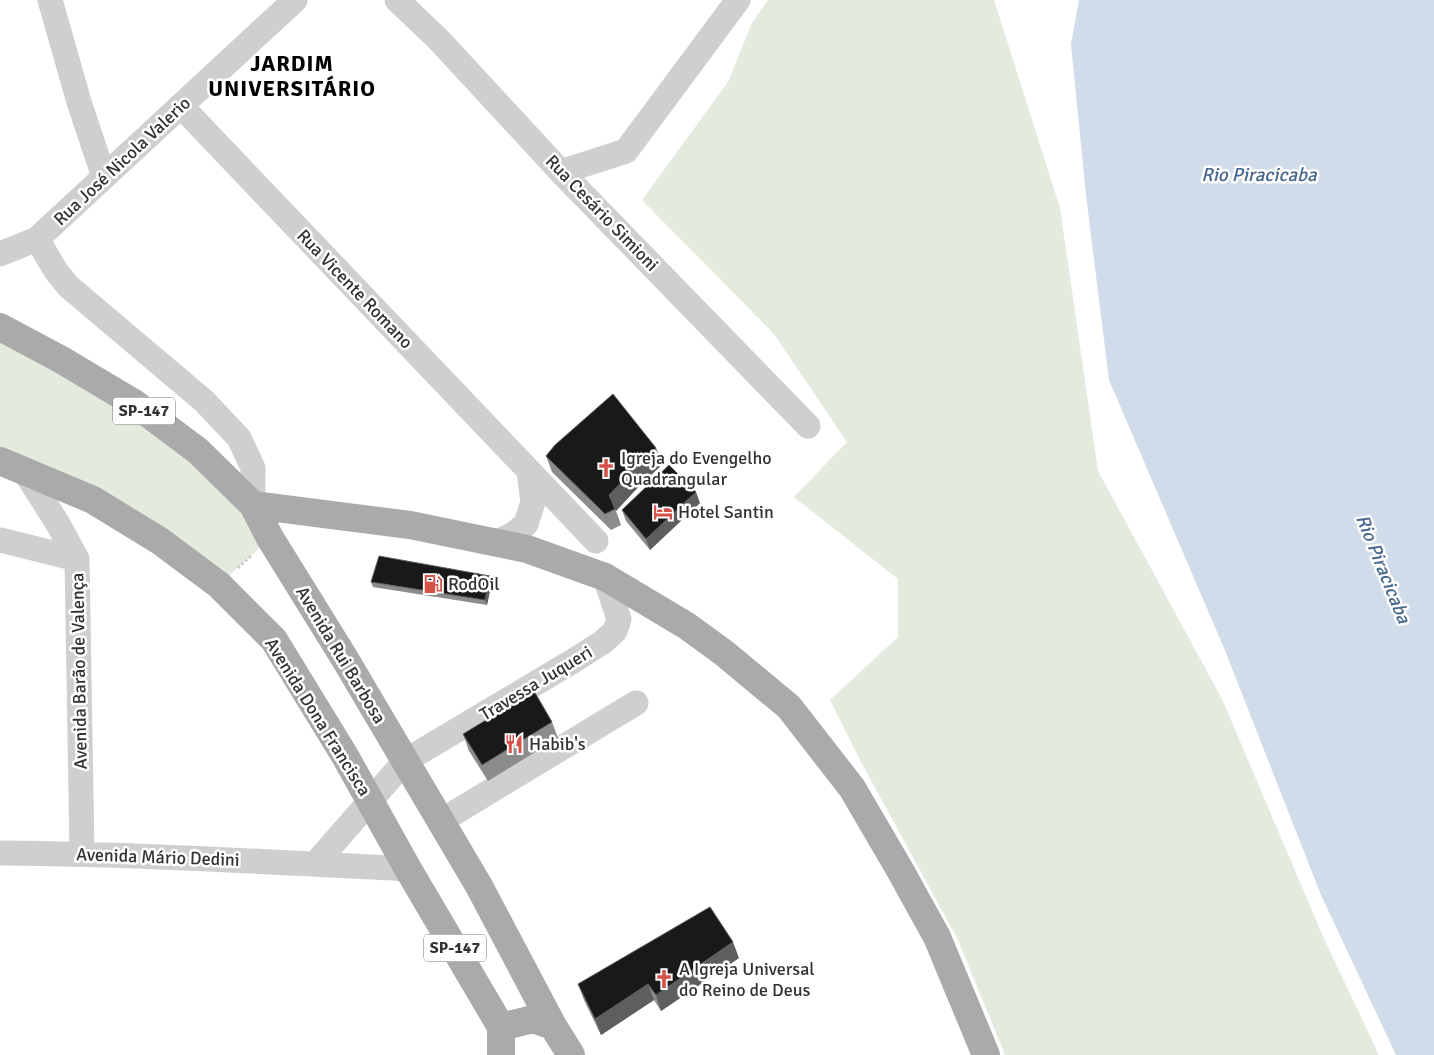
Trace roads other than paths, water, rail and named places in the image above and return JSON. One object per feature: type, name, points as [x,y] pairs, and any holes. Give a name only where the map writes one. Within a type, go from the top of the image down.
[{"type":"main road","name":"Avenida Rui Barbosa","points":[[7,332],[60,359],[134,403],[198,451],[253,506],[270,538],[346,659],[479,886],[553,1026],[571,1055]]},
{"type":"main road","name":"Avenida Dona Francisca","points":[[0,461],[92,500],[160,541],[219,585],[274,640],[340,749],[408,869],[502,1027]]},
{"type":"main road","points":[[253,506],[349,516],[410,525],[527,549],[605,577],[687,626],[724,653],[789,707],[852,788],[937,937],[986,1055]]},
{"type":"main road","points":[[501,1055],[502,1027],[533,1019],[553,1026]]},
{"type":"street","points":[[50,0],[79,102],[104,177]]},
{"type":"street","name":"Rua José Nicola Valerio","points":[[37,240],[295,0]]},
{"type":"street","points":[[561,172],[626,151],[738,0]]},
{"type":"street","name":"Rua Cesário Simioni","points":[[412,5],[439,40],[561,172],[808,426]]},
{"type":"street","name":"Rua Vicente Romano","points":[[181,106],[596,541]]},
{"type":"street","points":[[0,254],[37,240],[56,271],[68,286],[204,401],[238,438],[253,468],[253,506]]},
{"type":"street","name":"Avenida Barão de Valença","points":[[25,472],[58,524],[77,560],[82,854]]},
{"type":"street","points":[[496,543],[526,524],[534,502],[530,472]]},
{"type":"street","points":[[0,540],[77,560]]},
{"type":"street","name":"Travessa Juqueri","points":[[405,761],[573,661],[615,632],[619,619],[605,577]]},
{"type":"street","points":[[441,822],[636,704]]},
{"type":"street","points":[[316,863],[405,761]]},
{"type":"street","name":"Avenida Mário Dedini","points":[[0,852],[316,863],[408,869]]},
{"type":"water","name":"Rio Piracicaba","points":[[1079,0],[1434,0],[1434,1055],[1396,1055],[1321,895],[1224,648],[1109,380],[1086,195],[1071,44]]},
{"type":"place","name":"Igreja do Evengelho Quadrangular","points":[[606,468]]},
{"type":"place","name":"Hotel Santin","points":[[663,512]]},
{"type":"place","name":"RodOil","points":[[433,584]]},
{"type":"place","name":"Habib's","points":[[514,744]]},
{"type":"place","name":"A Igreja Universal do Reino de Deus","points":[[664,979]]},
{"type":"district","name":"JARDIM UNIVERSITÁRIO","points":[[292,76]]}]
